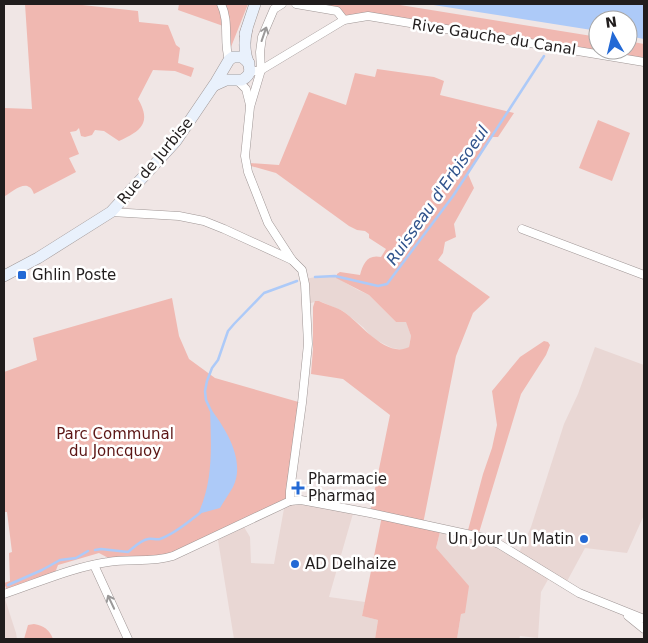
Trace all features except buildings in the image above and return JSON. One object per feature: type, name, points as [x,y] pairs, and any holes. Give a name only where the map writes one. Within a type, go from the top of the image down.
[{"type":"street","points":[[221,4],[225,11],[225,45],[230,61],[227,74],[236,80],[249,95],[250,107]]},
{"type":"street","points":[[254,69],[246,56],[245,45],[247,29],[255,4]]},
{"type":"street","points":[[282,4],[274,9],[262,37],[260,52],[254,69],[245,149],[246,165],[268,223],[292,260],[302,270],[304,278],[308,344],[290,501]]},
{"type":"street","points":[[296,4],[337,10],[344,20]]},
{"type":"street","name":"Rive Gauche du Canal","points":[[254,69],[344,20],[368,16],[644,62]]},
{"type":"street","name":"Rue de Jurbise","points":[[4,276],[38,258],[111,212],[176,141],[215,85],[247,29]]},
{"type":"street","points":[[230,61],[242,57],[254,69]]},
{"type":"street","points":[[215,85],[226,80],[246,78],[254,69]]},
{"type":"street","points":[[111,212],[179,216],[204,222],[224,229],[292,260]]},
{"type":"street","points":[[522,229],[644,275]]},
{"type":"street","points":[[4,594],[94,565],[114,561],[159,560],[173,556],[290,501],[300,500],[486,538],[499,544],[579,594],[644,619]]},
{"type":"street","points":[[94,565],[128,639]]},
{"type":"street","points":[[620,610],[644,628]]},
{"type":"shaded area","points":[[335,276],[369,295],[396,322],[406,321],[411,336],[409,347],[404,350],[392,348],[374,339],[363,327],[343,311],[319,301],[307,304],[305,279]]},
{"type":"shaded area","points":[[595,347],[644,365],[644,515],[627,553],[585,548],[565,585],[550,576],[541,592],[538,638],[520,636],[519,639],[457,639],[461,614],[436,548],[441,528],[478,536],[518,555],[531,527],[564,424],[578,394]]},
{"type":"shaded area","points":[[290,501],[354,510],[329,597],[365,602],[362,616],[378,620],[375,639],[234,639],[218,540],[244,527],[250,537],[251,563],[274,564],[285,503]]},
{"type":"shaded area","points":[[4,596],[16,633],[17,639],[4,639]]},
{"type":"green space","points":[[25,4],[73,4],[138,11],[139,22],[168,25],[176,45],[180,48],[178,63],[194,68],[191,77],[175,71],[153,70],[138,99],[144,114],[144,120],[138,130],[119,141],[104,131],[95,130],[92,135],[85,137],[81,136],[79,128],[76,131],[70,132],[79,154],[69,158],[76,172],[34,194],[30,188],[23,186],[5,196],[4,108],[32,109]]},
{"type":"green space","points":[[179,4],[248,4],[231,47],[225,45],[226,27],[178,10]]},
{"type":"green space","points":[[296,4],[394,4],[588,35],[588,53],[368,16],[344,20],[341,13]]},
{"type":"green space","points":[[638,43],[644,44],[644,62],[632,60],[638,60]]},
{"type":"green space","points":[[377,69],[434,77],[444,81],[440,95],[514,113],[498,137],[492,137],[468,174],[474,188],[454,224],[456,237],[445,242],[443,253],[438,260],[490,297],[473,313],[456,356],[423,524],[441,528],[436,548],[469,586],[465,613],[461,614],[457,639],[375,639],[378,620],[362,616],[382,516],[370,513],[390,415],[343,379],[311,374],[313,307],[315,301],[344,312],[383,344],[392,348],[401,349],[409,347],[411,336],[406,322],[396,322],[369,295],[336,278],[340,272],[360,275],[369,258],[381,257],[386,249],[369,238],[369,234],[365,231],[349,226],[276,173],[251,166],[250,163],[279,165],[309,92],[346,105],[355,73],[375,77]]},
{"type":"green space","points":[[598,120],[630,133],[612,181],[579,168]]},
{"type":"green space","name":"Parc Communal du Joncquoy","points":[[172,298],[179,336],[189,359],[215,378],[302,403],[290,501],[173,556],[114,561],[99,553],[58,565],[53,578],[8,593],[4,583],[10,581],[9,553],[12,552],[7,512],[4,512],[4,372],[37,360],[33,338]]},
{"type":"green space","points":[[544,341],[550,345],[546,355],[521,394],[478,536],[467,534],[497,425],[492,391],[520,357]]},
{"type":"green space","points":[[34,624],[46,628],[53,639],[24,639],[28,625]]},
{"type":"water","points":[[427,4],[644,4],[644,39],[638,38],[638,10],[588,10],[588,29]]},
{"type":"water","points":[[210,408],[228,435],[236,456],[236,477],[233,487],[220,508],[198,514],[207,488],[209,475],[211,448]]},
{"type":"waterway","name":"Ruisseau d'Erbisoeul","points":[[315,277],[335,276],[378,286],[387,284],[453,196],[544,56]]},
{"type":"waterway","name":"Ruisseau d'Erbisoeul","points":[[211,411],[206,400],[207,381],[212,368],[218,360],[228,331],[264,293],[297,281]]},
{"type":"waterway","name":"Ruisseau d'Erbisoeul","points":[[95,550],[128,552],[145,540],[160,539],[171,534],[200,513]]},
{"type":"waterway","name":"Ruisseau d'Erbisoeul","points":[[8,585],[60,560],[76,558],[88,551]]},
{"type":"place","name":"Ghlin Poste","points":[[22,275]]},
{"type":"place","name":"Pharmacie Pharmaq","points":[[298,488]]},
{"type":"place","name":"Un Jour Un Matin","points":[[584,539]]},
{"type":"place","name":"AD Delhaize","points":[[295,564]]}]
